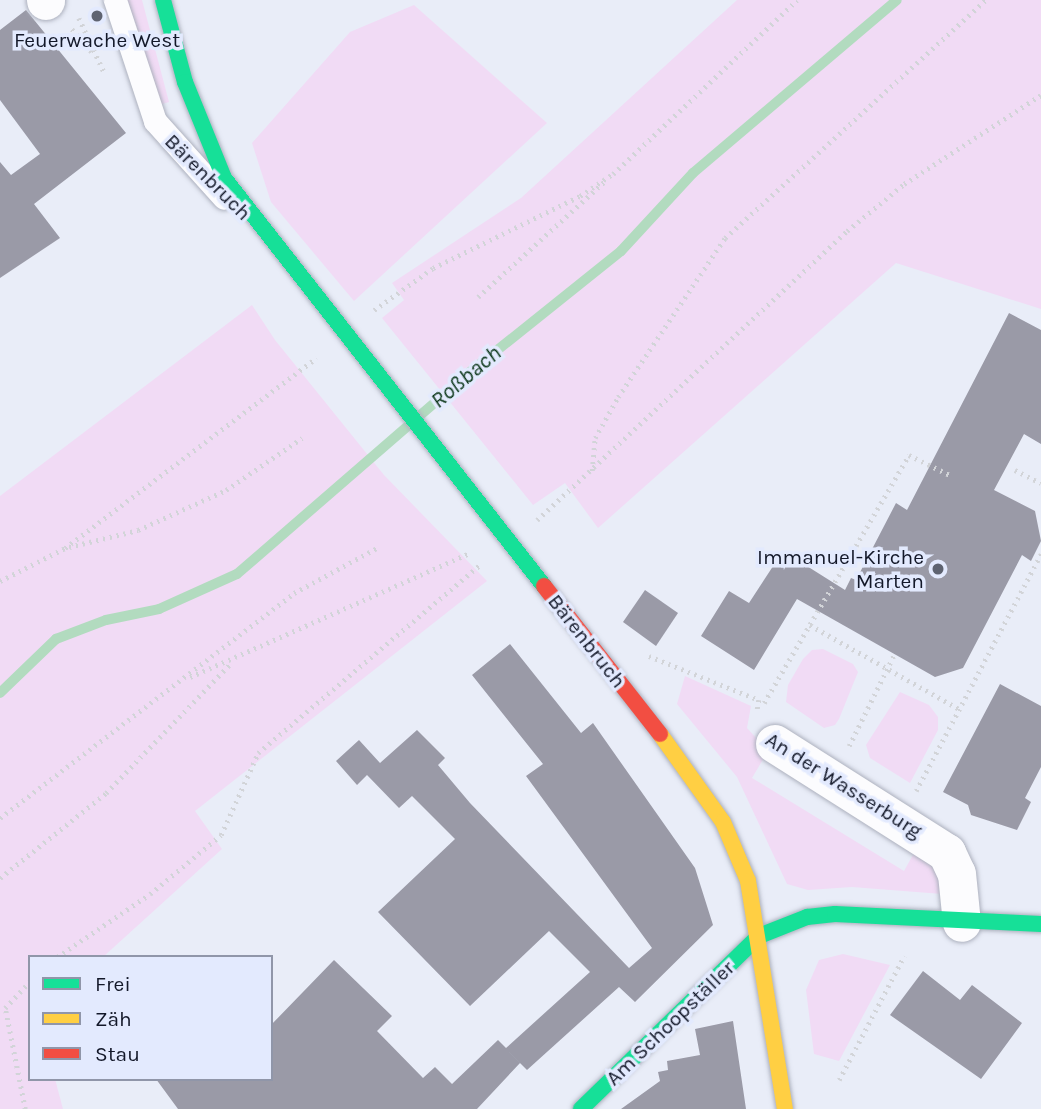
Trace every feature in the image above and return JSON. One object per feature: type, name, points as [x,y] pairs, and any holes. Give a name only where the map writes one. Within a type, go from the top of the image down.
[{"type":"main road","name":"Bärenbruch","points":[[163,0],[185,82],[224,178],[707,796],[738,852],[759,936],[785,1109]]},
{"type":"main road","points":[[759,936],[807,917],[835,914],[962,923],[1041,924]]},
{"type":"main road","name":"Am Schoopställer","points":[[581,1109],[759,936]]},
{"type":"street","name":"An der Wasserburg","points":[[775,744],[947,853],[957,873],[962,923]]},
{"type":"lane","name":"Bärenbruch","points":[[115,0],[155,121],[218,192],[264,232]]},
{"type":"path","points":[[478,297],[797,0]]},
{"type":"path","points":[[592,471],[596,438],[618,397],[725,238],[986,0]]},
{"type":"path","points":[[571,491],[857,223],[944,156],[1041,95]]},
{"type":"path","points":[[345,334],[433,268],[580,196],[614,173]]},
{"type":"path","points":[[0,581],[65,548],[305,366]]},
{"type":"path","points":[[65,548],[138,530],[226,490],[302,438]]},
{"type":"path","points":[[764,703],[909,454],[950,475]]},
{"type":"path","points":[[1015,470],[1041,483]]},
{"type":"path","points":[[460,544],[486,577]]},
{"type":"path","points":[[0,818],[186,679],[294,593],[377,548]]},
{"type":"path","points":[[186,679],[232,662],[468,554]]},
{"type":"path","points":[[914,795],[1041,554]]},
{"type":"path","points":[[60,955],[150,894],[221,835],[258,753],[478,567]]},
{"type":"path","points":[[810,625],[959,709]]},
{"type":"path","name":"An der Wasserburg","points":[[636,651],[759,700],[754,728],[775,744]]},
{"type":"path","points":[[845,753],[894,655]]},
{"type":"path","points":[[0,878],[106,793],[232,662]]},
{"type":"path","points":[[839,1080],[906,953]]},
{"type":"path","points":[[25,1109],[5,1008],[28,983]]},
{"type":"shaded area","points":[[126,0],[142,0],[169,102],[159,105]]},
{"type":"shaded area","points":[[737,0],[1041,0],[1041,309],[896,263],[598,528],[565,483],[533,505],[382,318],[404,300],[392,283],[521,198]]},
{"type":"shaded area","points":[[414,5],[547,123],[354,301],[271,202],[252,143],[350,32]]},
{"type":"shaded area","points":[[252,305],[275,340],[384,475],[487,581],[195,811],[222,849],[105,955],[28,955],[28,1081],[56,1081],[63,1109],[0,1109],[0,496]]},
{"type":"shaded area","points":[[823,649],[853,664],[858,672],[839,719],[835,725],[824,728],[786,702],[788,685],[803,659],[812,650]]},
{"type":"shaded area","points":[[685,676],[751,706],[747,728],[768,751],[752,778],[904,871],[919,844],[935,858],[942,894],[852,887],[808,890],[787,884],[737,777],[677,704]]},
{"type":"shaded area","points":[[900,692],[929,705],[938,717],[938,730],[910,783],[870,758],[866,745]]},
{"type":"shaded area","points":[[843,954],[890,965],[839,1061],[814,1054],[806,990],[819,960]]},
{"type":"building","points":[[26,10],[126,133],[34,204],[60,238],[0,278],[0,162],[11,175],[40,154],[0,100],[0,30]]},
{"type":"building","points":[[1009,313],[1041,330],[1041,444],[1024,434],[994,490],[1035,511],[1041,541],[1031,561],[1022,555],[963,668],[935,677],[797,599],[754,670],[701,636],[729,591],[749,603],[783,551],[845,590],[851,578],[856,580],[896,503],[907,510]]},
{"type":"building","points":[[645,590],[678,613],[656,646],[623,622]]},
{"type":"building","points":[[510,644],[581,733],[593,723],[695,868],[713,925],[635,1002],[619,987],[527,1070],[520,1063],[477,1109],[178,1109],[157,1081],[273,1081],[273,1023],[334,960],[392,1016],[377,1031],[423,1078],[435,1067],[452,1084],[498,1040],[506,1048],[590,972],[549,931],[470,1006],[378,912],[455,839],[412,796],[399,808],[367,775],[357,785],[336,761],[359,740],[380,763],[417,730],[445,758],[438,765],[470,803],[629,968],[652,948],[526,776],[543,764],[472,675]]},
{"type":"building","points":[[1000,684],[1041,706],[1041,767],[1025,798],[1031,802],[1017,830],[971,815],[968,805],[943,792]]},
{"type":"building","points":[[923,971],[960,1000],[972,985],[1022,1023],[981,1079],[890,1015]]},
{"type":"building","points":[[733,1021],[746,1109],[621,1109],[660,1081],[658,1072],[668,1070],[667,1061],[700,1055],[695,1029]]},
{"type":"waterway","name":"Roßbach","points":[[0,693],[56,639],[106,620],[159,609],[237,574],[470,372],[621,251],[693,173],[897,0]]},
{"type":"traffic: fast","points":[[163,0],[185,82],[224,178],[544,586]]},
{"type":"traffic: fast","points":[[581,1109],[759,936],[807,917],[835,914],[1041,924]]},
{"type":"traffic: slow","points":[[660,734],[723,822],[748,881],[785,1109]]},
{"type":"traffic: jam","points":[[544,586],[660,734]]},
{"type":"place","name":"Feuerwache West","points":[[97,16]]},
{"type":"place","name":"Immanuel-Kirche Marten","points":[[938,569]]}]
